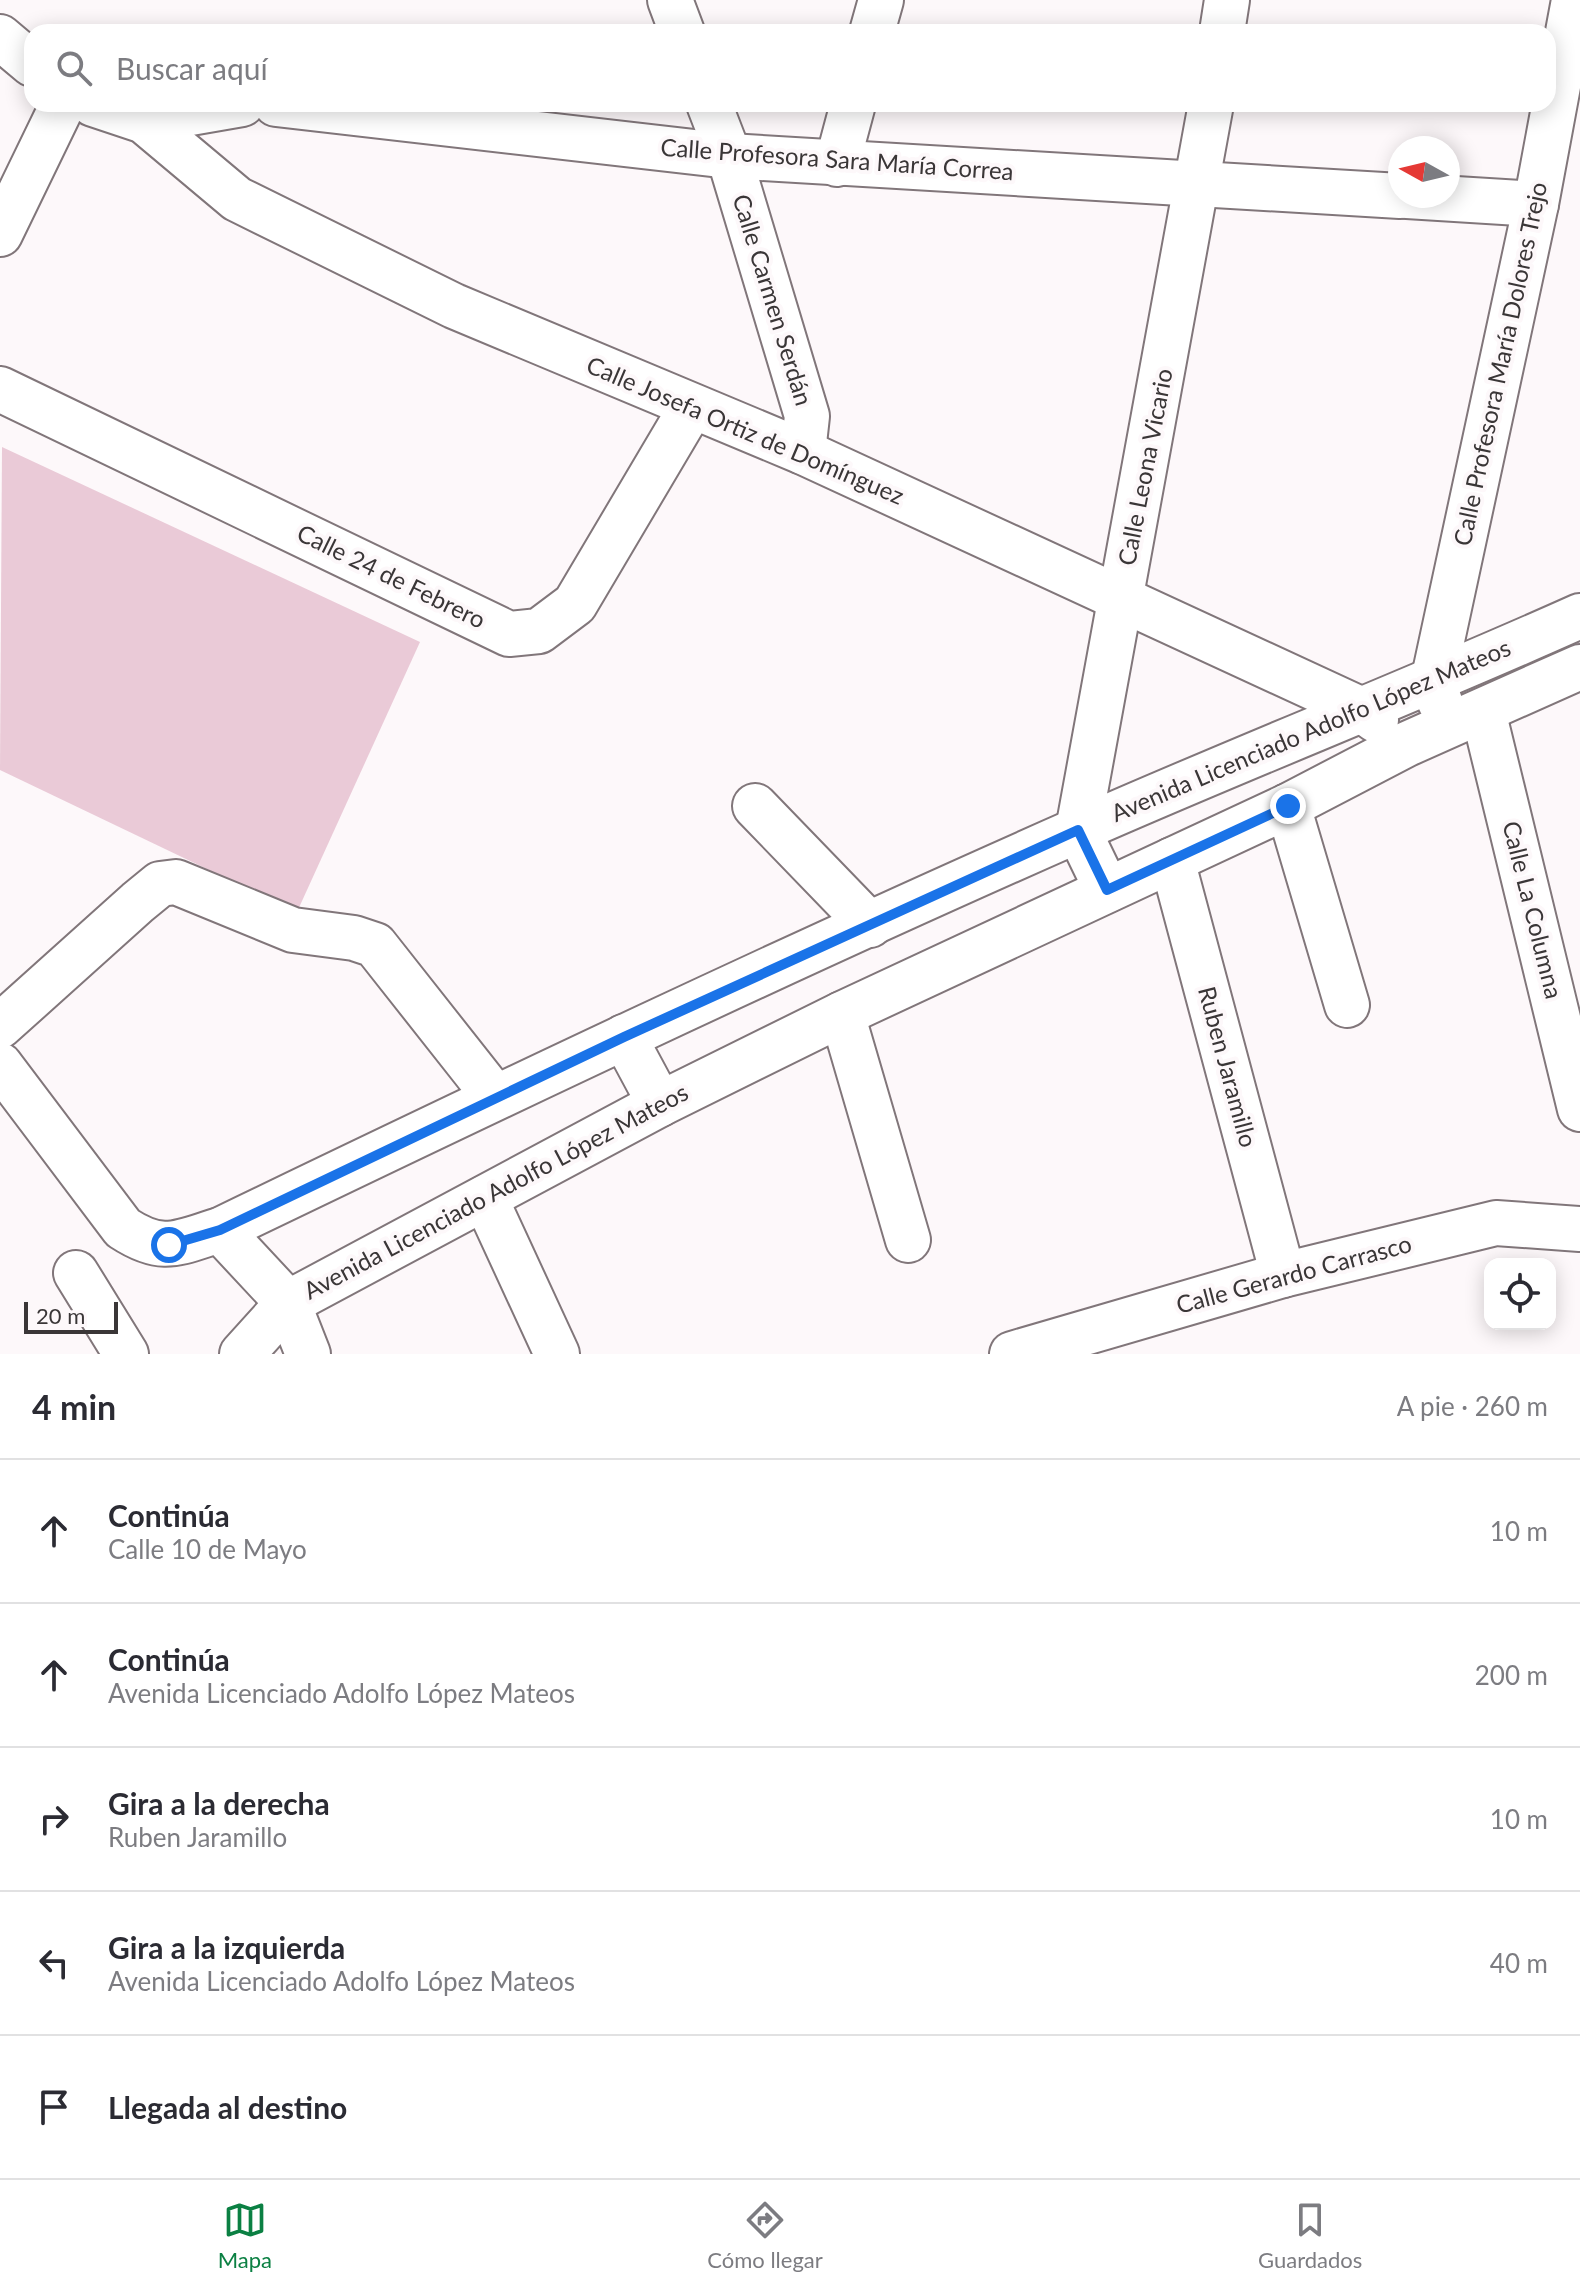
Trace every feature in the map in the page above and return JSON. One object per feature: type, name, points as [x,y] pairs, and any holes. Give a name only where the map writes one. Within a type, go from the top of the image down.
[{"type":"street","points":[[670,0],[679,24]]},
{"type":"street","points":[[874,24],[881,0]]},
{"type":"street","points":[[1223,24],[1227,0]]},
{"type":"street","name":"Calle Profesora María Dolores Trejo","points":[[1433,682],[1536,204],[1573,50],[1574,0]]},
{"type":"street","points":[[0,37],[24,57]]},
{"type":"street","points":[[0,234],[59,112]]},
{"type":"street","name":"Calle Josefa Ortiz de Domínguez","points":[[117,112],[144,121],[237,199],[454,306],[691,408],[803,452],[1121,597],[1362,710],[1407,744]]},
{"type":"street","points":[[144,121],[196,112]]},
{"type":"street","name":"Calle Profesora Sara María Correa","points":[[346,112],[729,156],[1388,195]]},
{"type":"street","name":"Calle Carmen Serdán","points":[[712,112],[729,156],[807,416],[803,452]]},
{"type":"street","points":[[837,164],[851,112]]},
{"type":"street","name":"Calle Leona Vicario","points":[[1078,830],[1210,112]]},
{"type":"street","points":[[1460,199],[1536,204]]},
{"type":"street","name":"Calle 24 de Febrero","points":[[0,389],[509,634],[539,631],[575,604],[691,408]]},
{"type":"street","name":"Avenida Licenciado Adolfo López Mateos","points":[[1580,616],[1433,682],[1078,830],[495,1097],[220,1230],[288,1303],[660,1104],[842,1014],[1288,806],[1407,744],[1580,667]]},
{"type":"street","points":[[1433,682],[1465,718]]},
{"type":"street","name":"Calle La Columna","points":[[1465,718],[1572,1035],[1580,1109]]},
{"type":"street","points":[[755,806],[870,925]]},
{"type":"street","points":[[1288,806],[1347,1005]]},
{"type":"street","points":[[1078,830],[1107,890]]},
{"type":"street","name":"Ruben Jaramillo","points":[[1172,860],[1283,1275]]},
{"type":"street","points":[[0,1026],[160,884],[176,882],[293,930],[354,938],[375,945],[495,1097]]},
{"type":"street","points":[[842,1014],[908,1240]]},
{"type":"street","points":[[624,1037],[660,1104]]},
{"type":"street","points":[[0,1065],[123,1228],[145,1242],[169,1245],[220,1230]]},
{"type":"street","points":[[485,1198],[557,1354]]},
{"type":"street","name":"Calle Gerardo Carrasco","points":[[1012,1354],[1283,1275],[1496,1223],[1580,1229]]},
{"type":"street","points":[[76,1273],[126,1354]]},
{"type":"street","points":[[242,1354],[288,1303],[308,1354]]},
{"type":"shaded area","points":[[2,447],[420,642],[297,912],[0,770]]},
{"type":"route","points":[[169,1245],[220,1230],[495,1097],[1078,830],[1107,890],[1288,806]]}]
